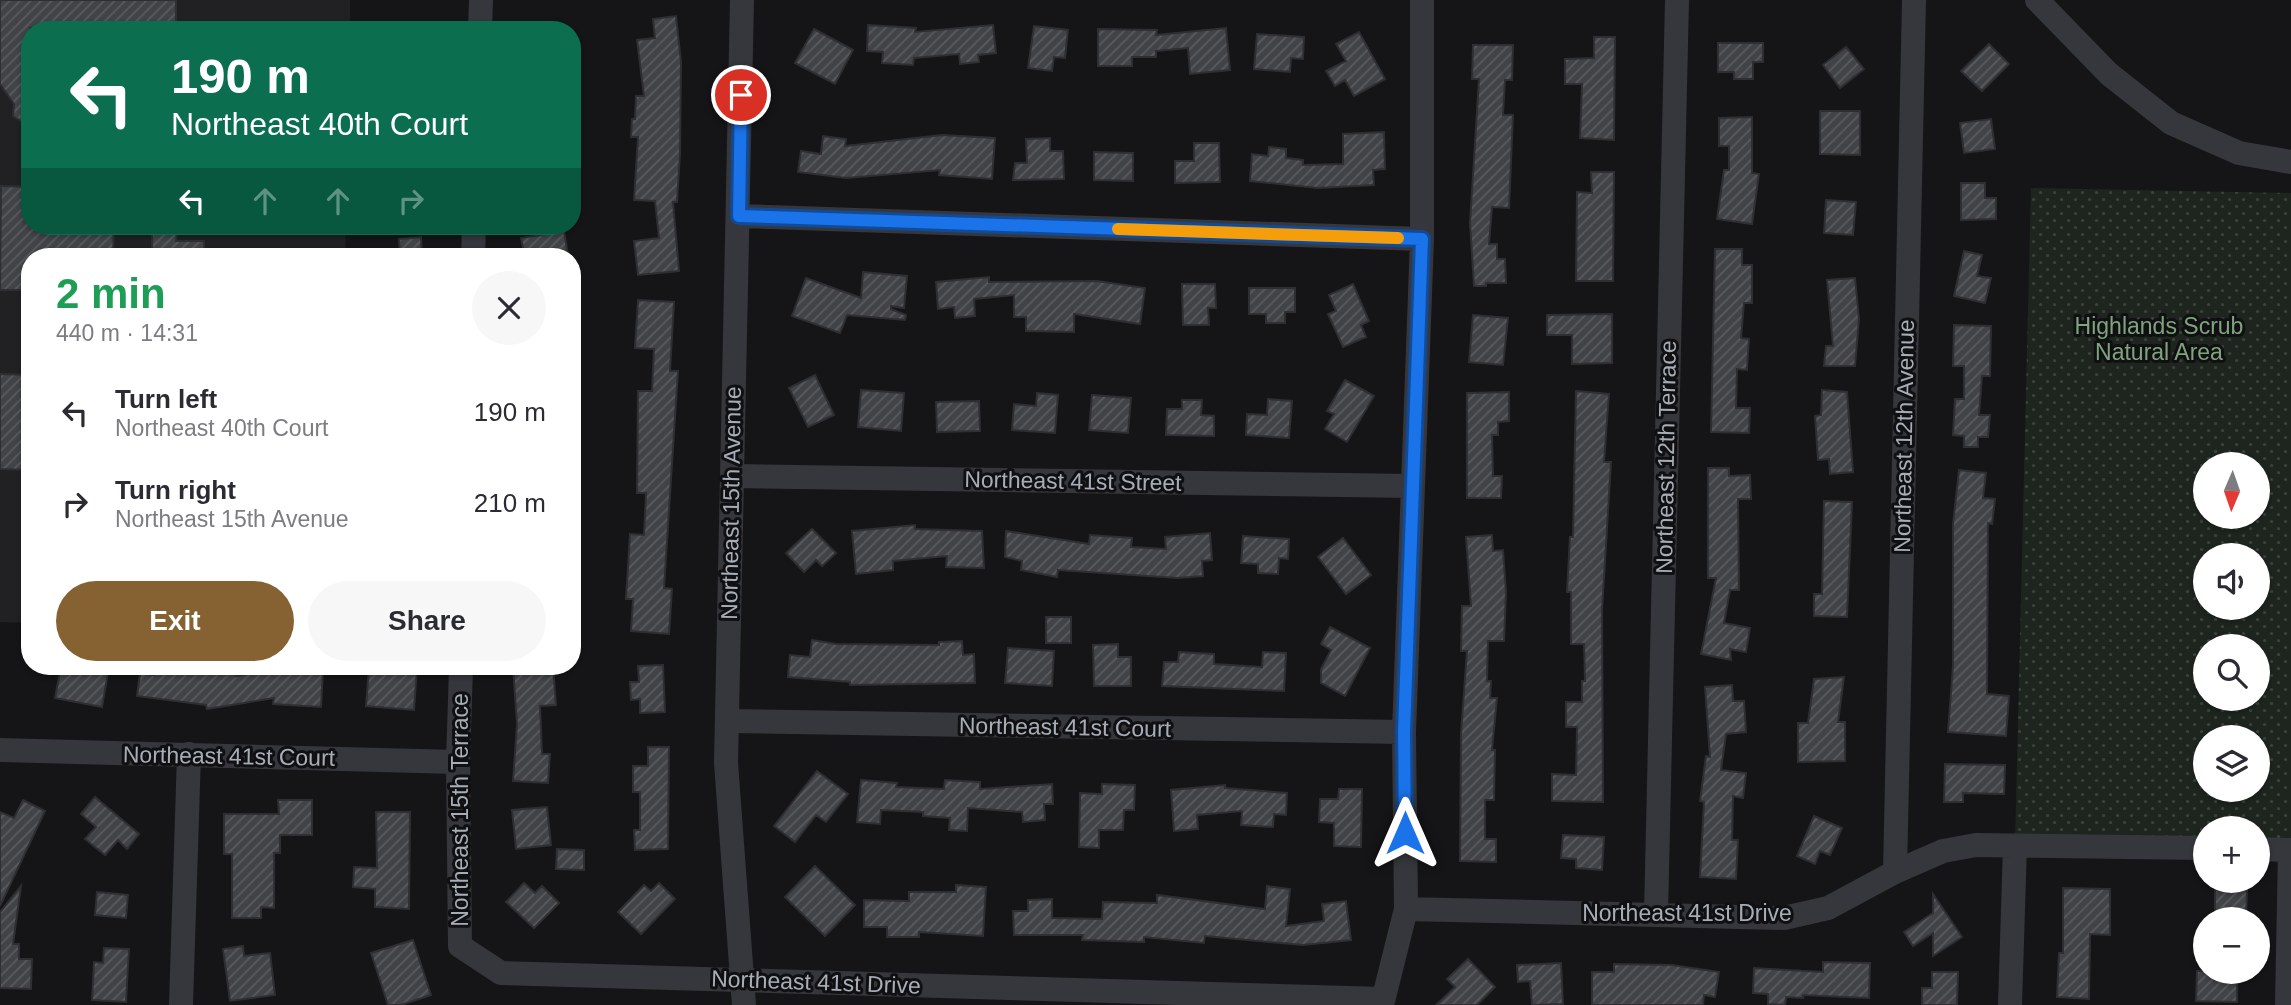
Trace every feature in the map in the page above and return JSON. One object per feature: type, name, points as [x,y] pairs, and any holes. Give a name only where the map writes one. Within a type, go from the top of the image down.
[{"type":"street","points":[[481,0],[481,21]]},
{"type":"street","name":"Northeast 15th Avenue","points":[[743,0],[727,721],[728,809],[744,1005]]},
{"type":"street","points":[[1382,1002],[1406,909],[1404,732],[1422,239],[1422,0]]},
{"type":"street","name":"Northeast 12th Terrace","points":[[1656,914],[1676,0]]},
{"type":"street","name":"Northeast 12th Avenue","points":[[1895,872],[1914,0]]},
{"type":"street","points":[[2037,0],[2109,74],[2171,123],[2239,153],[2291,162]]},
{"type":"street","points":[[739,216],[1422,239]]},
{"type":"street","name":"Northeast 41st Street","points":[[732,476],[1413,486]]},
{"type":"street","name":"Northeast 15th Terrace","points":[[461,675],[458,762],[460,946],[501,974]]},
{"type":"street","name":"Northeast 41st Court","points":[[727,721],[1404,732]]},
{"type":"street","name":"Northeast 41st Court","points":[[0,750],[458,762]]},
{"type":"street","points":[[181,1005],[189,754]]},
{"type":"street","name":"Northeast 41st Drive","points":[[1406,909],[1784,918],[1828,908],[1895,872],[1943,851],[1976,845],[2193,848]]},
{"type":"street","points":[[2010,1005],[2015,846]]},
{"type":"street","points":[[2270,849],[2290,849],[2287,1005]]},
{"type":"street","name":"Northeast 41st Drive","points":[[501,974],[1382,1002]]},
{"type":"shaded area","points":[[0,0],[350,0],[350,21],[21,21],[21,235],[346,235],[345,248],[21,248],[21,623],[0,622]]},
{"type":"green space","name":"Highlands Scrub Natural Area","points":[[2031,188],[2291,193],[2291,846],[2270,845],[2270,816],[2193,816],[2193,845],[2015,843]]},
{"type":"building","points":[[0,0],[176,0],[176,21],[21,21],[21,121],[13,116],[14,104],[0,84]]},
{"type":"building","points":[[676,16],[681,62],[680,154],[677,202],[673,202],[679,271],[638,275],[634,241],[659,238],[655,201],[634,200],[638,137],[631,137],[632,119],[635,119],[636,96],[644,96],[637,40],[655,38],[653,19]]},
{"type":"building","points":[[868,25],[916,28],[915,32],[993,25],[996,53],[978,55],[979,62],[960,64],[959,54],[914,58],[913,65],[882,63],[883,52],[867,51]]},
{"type":"building","points":[[1034,26],[1068,30],[1065,58],[1054,57],[1052,71],[1028,68]]},
{"type":"building","points":[[1226,28],[1230,70],[1190,74],[1188,48],[1156,51],[1156,57],[1132,57],[1132,66],[1098,66],[1098,29],[1157,30],[1156,35]]},
{"type":"building","points":[[814,29],[853,50],[835,84],[795,63]]},
{"type":"building","points":[[1359,32],[1385,79],[1354,96],[1345,80],[1335,86],[1326,71],[1346,61],[1336,44]]},
{"type":"building","points":[[1257,34],[1304,37],[1303,59],[1291,58],[1290,72],[1254,69]]},
{"type":"building","points":[[1594,37],[1615,37],[1614,140],[1580,138],[1582,84],[1565,84],[1565,59],[1594,58]]},
{"type":"building","points":[[1718,43],[1763,43],[1763,62],[1753,62],[1753,79],[1734,79],[1734,72],[1718,72]]},
{"type":"building","points":[[1989,44],[2009,64],[1982,91],[1961,71]]},
{"type":"building","points":[[1473,45],[1513,45],[1512,80],[1505,80],[1503,115],[1513,115],[1509,208],[1492,207],[1489,244],[1497,244],[1497,259],[1505,259],[1506,283],[1486,283],[1486,286],[1474,286],[1470,223],[1479,79],[1472,79]]},
{"type":"building","points":[[1846,47],[1864,69],[1840,88],[1823,65]]},
{"type":"building","points":[[1820,111],[1860,111],[1860,155],[1820,154]]},
{"type":"building","points":[[1752,117],[1752,173],[1759,174],[1752,224],[1717,219],[1724,170],[1729,170],[1729,146],[1719,146],[1719,118]]},
{"type":"building","points":[[1991,119],[1995,149],[1964,153],[1960,123]]},
{"type":"building","points":[[1384,132],[1385,169],[1373,170],[1374,185],[1318,188],[1250,181],[1252,154],[1268,156],[1269,147],[1286,149],[1286,158],[1303,160],[1303,165],[1343,164],[1343,134]]},
{"type":"building","points":[[942,135],[995,138],[992,179],[939,175],[940,170],[846,178],[798,172],[801,151],[821,154],[823,136],[846,139],[845,146]]},
{"type":"building","points":[[1050,138],[1050,151],[1063,151],[1064,179],[1013,180],[1015,163],[1027,163],[1026,139]]},
{"type":"building","points":[[1194,143],[1219,143],[1220,182],[1175,183],[1175,161],[1194,161]]},
{"type":"building","points":[[1094,152],[1133,153],[1133,181],[1094,180]]},
{"type":"building","points":[[1591,172],[1614,172],[1613,281],[1576,281],[1577,192],[1592,193]]},
{"type":"building","points":[[1961,183],[1985,183],[1985,198],[1996,198],[1996,219],[1961,220]]},
{"type":"building","points":[[1,186],[21,187],[21,235],[114,235],[113,248],[21,248],[21,290],[0,290]]},
{"type":"building","points":[[1826,200],[1856,202],[1853,235],[1824,233]]},
{"type":"building","points":[[152,235],[177,235],[176,241],[204,241],[204,248],[152,248]]},
{"type":"building","points":[[565,235],[567,248],[523,248],[521,238]]},
{"type":"building","points":[[421,237],[422,248],[400,248],[399,239]]},
{"type":"building","points":[[1715,249],[1742,249],[1742,265],[1752,265],[1752,303],[1744,303],[1741,338],[1749,339],[1747,370],[1737,369],[1736,408],[1750,408],[1749,433],[1711,432]]},
{"type":"building","points":[[1964,251],[1982,255],[1977,276],[1991,278],[1985,303],[1954,296]]},
{"type":"building","points":[[863,272],[907,276],[904,308],[891,306],[891,309],[906,315],[905,320],[847,315],[840,333],[792,316],[806,278],[861,298]]},
{"type":"building","points":[[989,277],[989,282],[1097,281],[1145,288],[1140,324],[1074,314],[1074,332],[1026,331],[1026,317],[1014,317],[1014,295],[974,299],[975,316],[955,318],[954,307],[938,309],[936,282]]},
{"type":"building","points":[[1855,278],[1859,319],[1855,366],[1824,366],[1826,346],[1833,346],[1827,280]]},
{"type":"building","points":[[1182,284],[1215,284],[1216,308],[1208,308],[1209,325],[1183,325]]},
{"type":"building","points":[[1353,284],[1369,321],[1361,325],[1366,337],[1343,347],[1328,314],[1336,311],[1329,295]]},
{"type":"building","points":[[1249,288],[1295,288],[1295,312],[1285,312],[1285,323],[1266,323],[1266,314],[1249,314]]},
{"type":"building","points":[[638,300],[674,302],[670,371],[678,371],[664,588],[672,589],[669,634],[631,631],[633,599],[626,599],[630,534],[644,535],[646,493],[637,493],[638,391],[652,391],[654,349],[635,348]]},
{"type":"building","points":[[1612,314],[1612,363],[1572,364],[1572,335],[1547,335],[1547,315]]},
{"type":"building","points":[[1473,315],[1508,318],[1503,365],[1469,362]]},
{"type":"building","points":[[1954,325],[1991,326],[1990,376],[1982,376],[1979,415],[1990,415],[1988,437],[1978,437],[1978,447],[1964,447],[1964,436],[1953,435],[1955,399],[1964,399],[1964,366],[1953,366]]},
{"type":"building","points":[[0,374],[21,375],[21,470],[0,469]]},
{"type":"building","points":[[815,375],[834,415],[808,427],[789,388]]},
{"type":"building","points":[[1345,380],[1374,396],[1347,442],[1325,429],[1334,414],[1327,411]]},
{"type":"building","points":[[861,390],[904,393],[901,431],[858,427]]},
{"type":"building","points":[[1822,390],[1847,392],[1853,472],[1830,474],[1829,459],[1818,460],[1815,416],[1821,415]]},
{"type":"building","points":[[1576,391],[1609,394],[1604,462],[1611,462],[1602,611],[1603,802],[1552,801],[1552,774],[1576,775],[1577,727],[1566,727],[1566,702],[1582,702],[1582,681],[1585,681],[1584,644],[1571,644],[1571,592],[1567,592],[1570,537],[1573,537]]},
{"type":"building","points":[[1509,392],[1509,421],[1498,422],[1498,435],[1492,435],[1493,476],[1502,476],[1501,498],[1467,498],[1467,393]]},
{"type":"building","points":[[1037,393],[1058,395],[1055,433],[1012,430],[1014,404],[1036,406]]},
{"type":"building","points":[[1092,395],[1131,398],[1128,433],[1089,430]]},
{"type":"building","points":[[1268,399],[1292,401],[1289,438],[1246,435],[1247,414],[1267,415]]},
{"type":"building","points":[[1182,400],[1202,400],[1201,415],[1214,416],[1214,436],[1166,435],[1167,409],[1182,409]]},
{"type":"building","points":[[979,401],[980,431],[937,432],[936,402]]},
{"type":"building","points":[[1708,468],[1729,468],[1729,476],[1750,475],[1751,499],[1738,499],[1739,590],[1730,590],[1724,623],[1750,628],[1746,652],[1730,649],[1731,660],[1701,654],[1716,578],[1708,578]]},
{"type":"building","points":[[1959,470],[1986,473],[1983,498],[1995,499],[1992,524],[1988,523],[1987,694],[2009,696],[2006,736],[1948,732],[1953,666],[1953,524]]},
{"type":"building","points":[[1824,501],[1852,502],[1847,617],[1814,616],[1814,594],[1822,594]]},
{"type":"building","points":[[915,525],[915,529],[982,531],[984,568],[946,567],[947,556],[893,561],[893,570],[856,574],[852,531]]},
{"type":"building","points":[[812,529],[836,553],[822,566],[816,560],[804,572],[786,553]]},
{"type":"building","points":[[1006,531],[1089,544],[1090,535],[1132,538],[1131,547],[1166,549],[1165,537],[1210,533],[1212,560],[1202,561],[1203,576],[1178,578],[1058,570],[1057,577],[1021,570],[1022,561],[1005,557]]},
{"type":"building","points":[[1492,535],[1493,551],[1503,550],[1506,592],[1504,641],[1488,641],[1487,681],[1491,681],[1490,698],[1497,698],[1492,750],[1495,750],[1494,800],[1485,800],[1485,839],[1496,839],[1496,862],[1460,861],[1461,733],[1467,651],[1461,651],[1462,606],[1471,606],[1466,537]]},
{"type":"building","points":[[1243,536],[1289,539],[1288,559],[1279,558],[1278,574],[1258,573],[1258,564],[1241,563]]},
{"type":"building","points":[[1343,538],[1371,575],[1346,594],[1318,557]]},
{"type":"building","points":[[1046,617],[1071,617],[1071,643],[1046,643]]},
{"type":"building","points":[[1330,627],[1370,648],[1345,696],[1321,683],[1321,669],[1331,650],[1321,644]]},
{"type":"building","points":[[812,640],[836,644],[939,645],[939,642],[962,641],[963,655],[974,654],[975,683],[850,685],[850,682],[788,677],[790,655],[810,657]]},
{"type":"building","points":[[1118,644],[1118,657],[1131,657],[1131,686],[1094,686],[1093,645]]},
{"type":"building","points":[[1008,648],[1054,651],[1052,686],[1005,683]]},
{"type":"building","points":[[1179,652],[1214,654],[1214,664],[1262,667],[1263,652],[1286,653],[1284,691],[1162,686],[1164,662],[1178,662]]},
{"type":"building","points":[[663,665],[665,712],[640,713],[640,699],[631,700],[630,682],[639,682],[638,666]]},
{"type":"building","points":[[59,675],[108,675],[102,707],[55,698]]},
{"type":"building","points":[[140,675],[323,675],[321,707],[273,704],[274,698],[207,709],[206,705],[137,696]]},
{"type":"building","points":[[368,675],[416,675],[414,710],[366,706]]},
{"type":"building","points":[[514,675],[554,675],[556,705],[540,706],[542,754],[550,754],[548,783],[513,781],[517,724]]},
{"type":"building","points":[[1844,677],[1838,722],[1845,722],[1845,761],[1798,762],[1798,723],[1808,723],[1814,679]]},
{"type":"building","points":[[1732,685],[1733,701],[1744,701],[1746,732],[1726,734],[1721,770],[1746,773],[1743,798],[1733,796],[1732,840],[1738,840],[1736,879],[1700,877],[1704,802],[1700,801],[1706,756],[1710,757],[1705,687]]},
{"type":"building","points":[[648,747],[669,747],[668,849],[635,850],[634,830],[640,830],[640,792],[633,792],[633,766],[648,766]]},
{"type":"building","points":[[1945,764],[2005,765],[2004,794],[1963,793],[1963,802],[1944,802]]},
{"type":"building","points":[[817,771],[848,794],[826,822],[816,815],[795,842],[774,826]]},
{"type":"building","points":[[861,780],[897,783],[896,787],[944,789],[945,780],[980,782],[980,789],[1052,784],[1053,804],[1044,804],[1045,820],[1023,822],[1022,812],[968,808],[967,831],[949,830],[950,818],[923,816],[923,812],[881,810],[880,824],[857,822]]},
{"type":"building","points":[[1102,784],[1135,785],[1134,810],[1124,810],[1123,830],[1099,830],[1099,848],[1079,847],[1080,793],[1102,794]]},
{"type":"building","points":[[1225,785],[1225,788],[1287,793],[1286,815],[1274,814],[1273,827],[1241,825],[1242,811],[1197,815],[1198,829],[1174,831],[1171,790]]},
{"type":"building","points":[[1339,789],[1362,789],[1361,847],[1334,846],[1334,823],[1319,822],[1320,799],[1338,799]]},
{"type":"building","points":[[95,797],[139,834],[127,849],[118,840],[105,855],[85,839],[96,827],[81,814]]},
{"type":"building","points":[[23,800],[45,811],[0,906],[0,812],[14,818]]},
{"type":"building","points":[[278,800],[312,800],[312,835],[280,835],[280,853],[274,853],[274,908],[261,907],[261,918],[232,918],[232,854],[224,854],[224,814],[279,814]]},
{"type":"building","points":[[547,807],[551,845],[516,849],[512,810]]},
{"type":"building","points":[[376,812],[410,812],[409,909],[375,907],[375,889],[353,887],[354,867],[377,868]]},
{"type":"building","points":[[1814,816],[1842,828],[1830,855],[1820,851],[1815,864],[1797,856]]},
{"type":"building","points":[[1563,835],[1604,837],[1602,870],[1576,868],[1576,859],[1561,858]]},
{"type":"building","points":[[557,849],[584,850],[584,870],[556,869]]},
{"type":"building","points":[[815,866],[855,905],[825,936],[785,897]]},
{"type":"building","points":[[524,883],[535,893],[542,886],[559,903],[534,928],[506,902]]},
{"type":"building","points":[[659,883],[675,899],[641,934],[618,912],[644,885],[651,891]]},
{"type":"building","points":[[956,885],[986,887],[983,936],[919,932],[919,937],[887,937],[887,927],[864,927],[864,900],[909,901],[909,892],[956,892]]},
{"type":"building","points":[[21,886],[13,944],[19,944],[19,959],[32,959],[31,989],[0,988],[0,912]]},
{"type":"building","points":[[1267,886],[1290,889],[1286,926],[1324,921],[1322,904],[1346,901],[1351,940],[1303,945],[1205,936],[1204,943],[1144,937],[1144,942],[1082,940],[1083,935],[1014,935],[1013,911],[1028,911],[1028,900],[1052,899],[1052,918],[1102,919],[1103,902],[1157,903],[1157,895],[1265,909]]},
{"type":"building","points":[[2063,888],[2110,889],[2110,935],[2090,934],[2089,999],[2057,997],[2059,953],[2063,953]]},
{"type":"building","points":[[97,892],[128,895],[126,918],[95,915]]},
{"type":"building","points":[[2215,893],[2247,893],[2246,907],[2215,907]]},
{"type":"building","points":[[1933,894],[1962,937],[1933,956],[1933,933],[1913,946],[1904,932],[1933,913]]},
{"type":"building","points":[[413,940],[431,995],[401,1005],[388,1005],[371,953]]},
{"type":"building","points":[[243,946],[244,956],[270,953],[275,995],[230,1001],[223,949]]},
{"type":"building","points":[[104,948],[129,949],[126,1002],[92,1000],[94,962],[103,963]]},
{"type":"building","points":[[1468,959],[1495,987],[1477,1005],[1436,1005],[1455,987],[1447,979]]},
{"type":"building","points":[[1823,962],[1870,963],[1869,998],[1803,995],[1803,998],[1786,997],[1785,1005],[1768,1004],[1768,994],[1753,993],[1754,968],[1823,972]]},
{"type":"building","points":[[1561,963],[1563,1004],[1532,1005],[1530,981],[1518,982],[1517,965]]},
{"type":"building","points":[[1614,964],[1672,965],[1719,972],[1715,997],[1704,995],[1703,1005],[1592,1005],[1592,972],[1614,972]]},
{"type":"building","points":[[1932,972],[1958,972],[1957,1005],[1922,1005],[1922,988],[1932,988]]},
{"type":"building","points":[[2197,984],[2237,984],[2237,1002],[2196,1001]]},
{"type":"slow traffic","points":[[1118,229],[1398,238]]},
{"type":"route","points":[[741,95],[739,216],[1422,239],[1404,732],[1405,833]]}]
